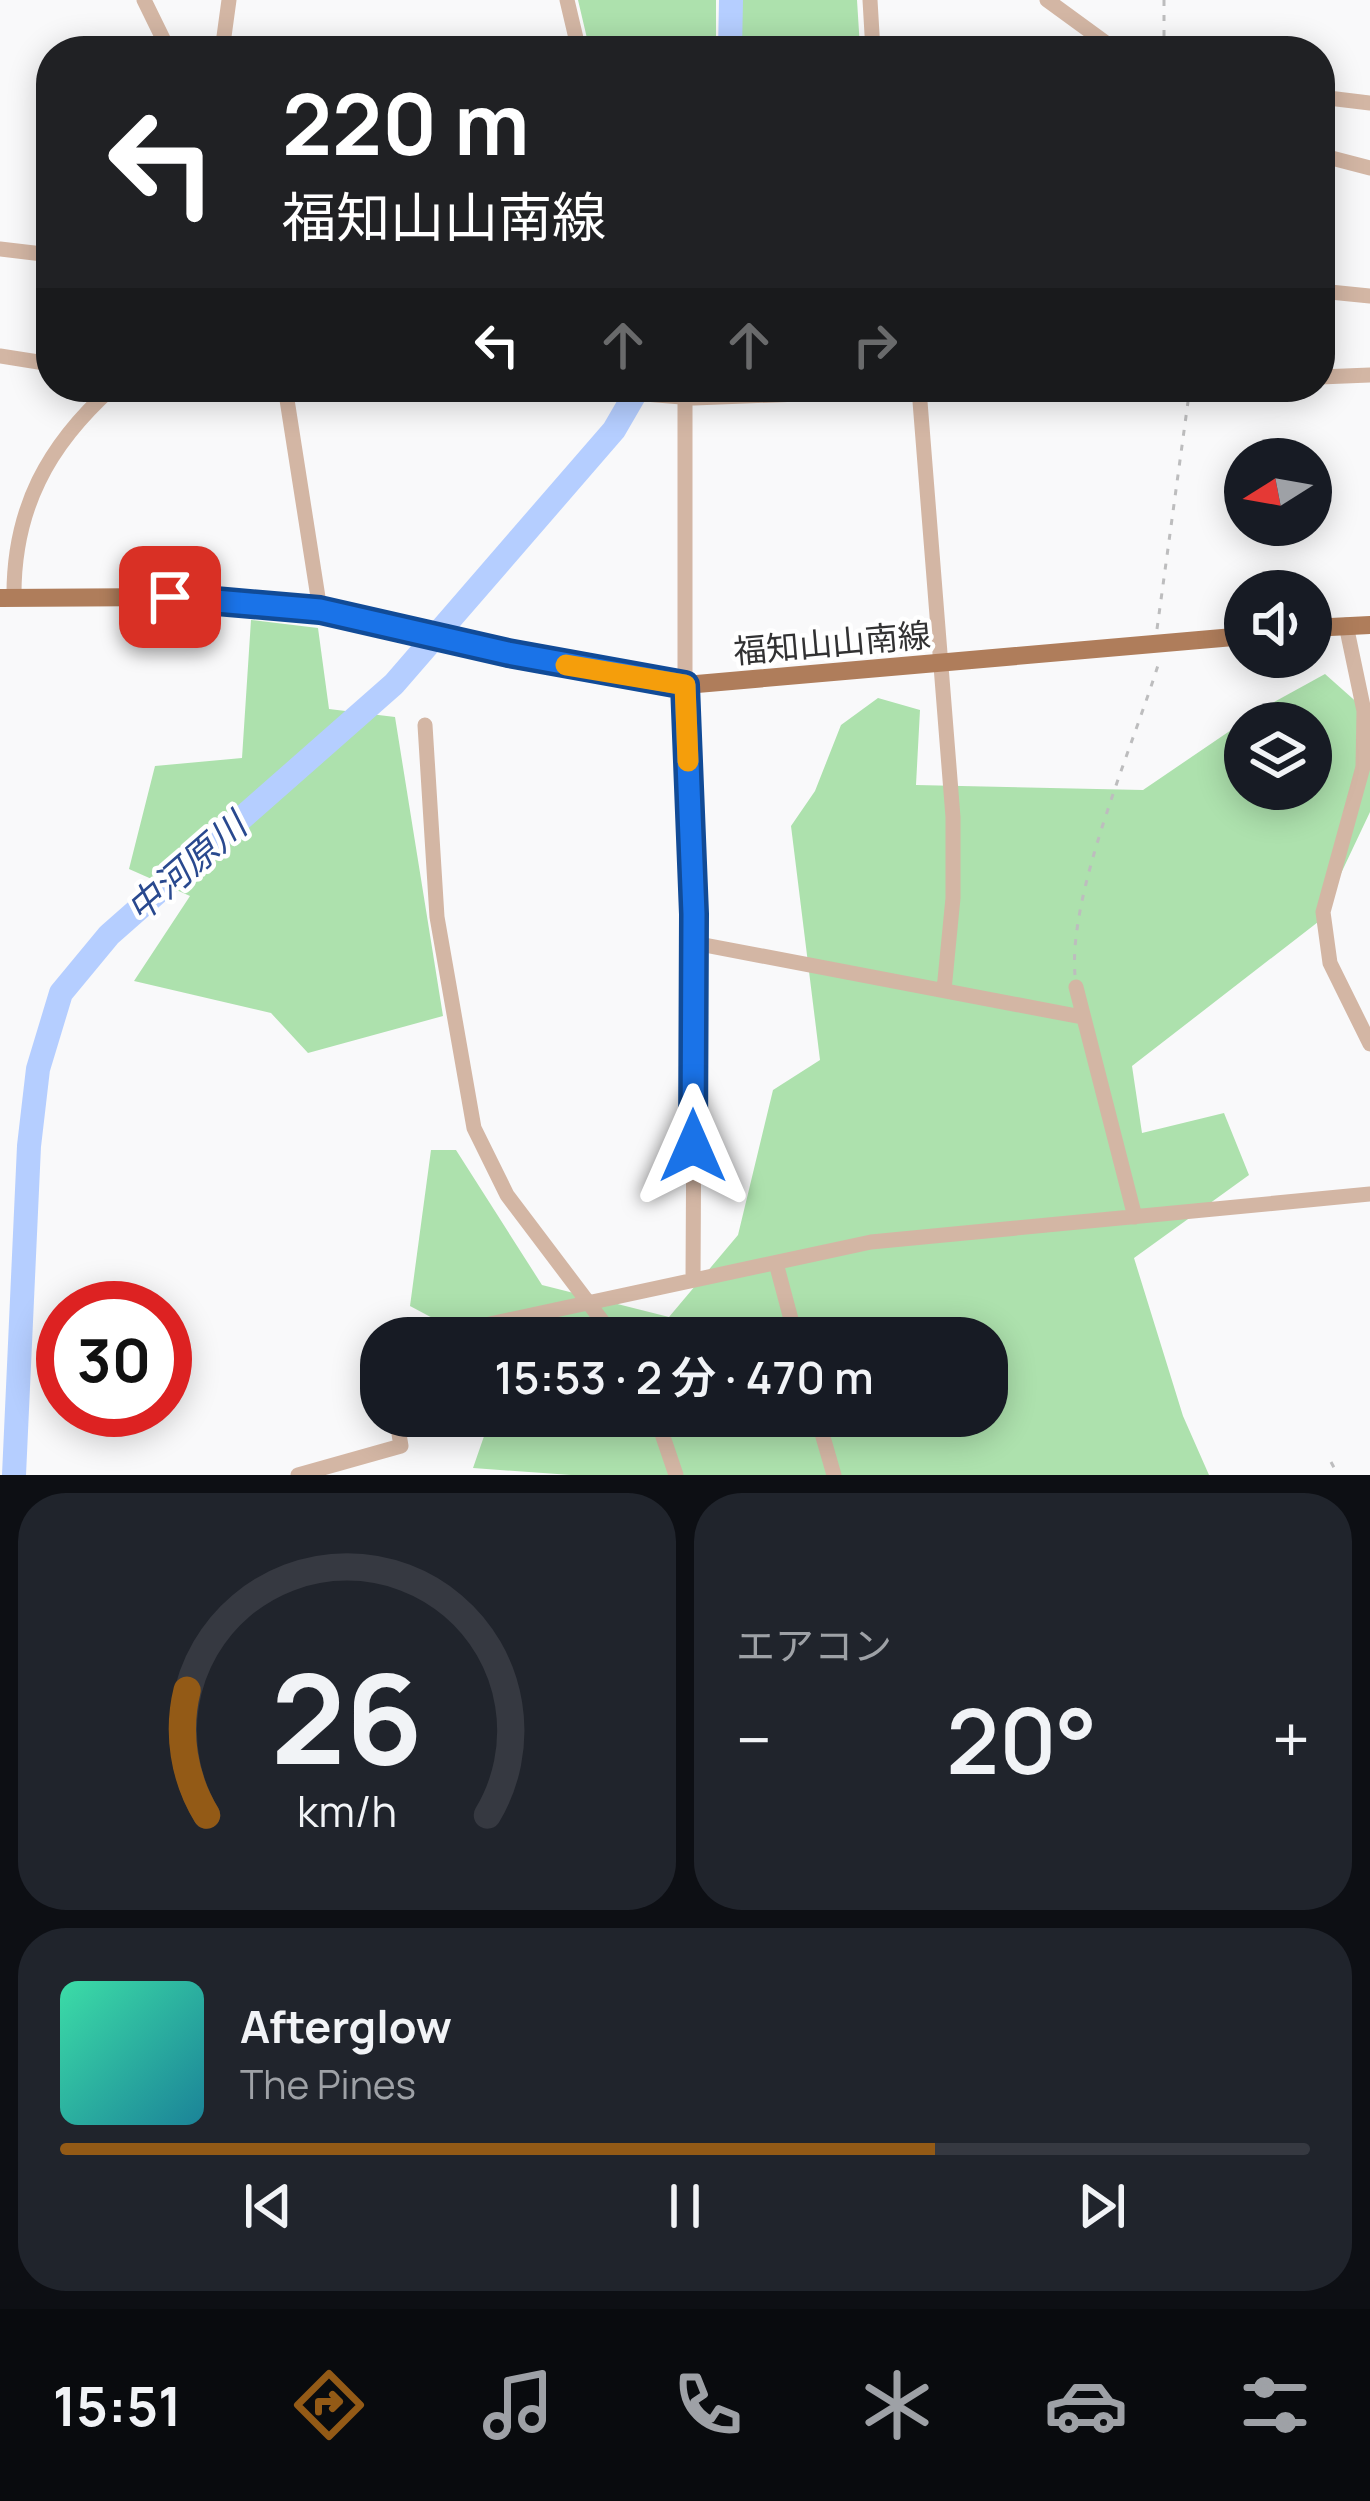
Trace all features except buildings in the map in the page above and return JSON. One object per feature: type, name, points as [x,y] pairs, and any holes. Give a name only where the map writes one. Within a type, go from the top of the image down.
[{"type":"main road","name":"福知山山南線","points":[[7,598],[170,597],[320,610],[484,648],[685,685],[1224,638]]},
{"type":"main road","points":[[1332,626],[1370,625]]},
{"type":"street","points":[[144,0],[162,36]]},
{"type":"street","points":[[224,36],[230,0]]},
{"type":"street","points":[[567,0],[575,36]]},
{"type":"street","points":[[870,0],[872,36]]},
{"type":"street","points":[[1047,0],[1097,36]]},
{"type":"street","points":[[1335,100],[1370,103]]},
{"type":"street","points":[[1335,159],[1370,168]]},
{"type":"street","points":[[0,249],[36,253]]},
{"type":"street","points":[[1335,292],[1370,296]]},
{"type":"street","points":[[0,356],[36,362]]},
{"type":"street","points":[[1335,376],[1370,375]]},
{"type":"street","points":[[7,598],[39,471],[62,436],[97,402]]},
{"type":"street","points":[[287,402],[320,610]]},
{"type":"street","points":[[685,402],[685,685],[694,944],[693,1280]]},
{"type":"street","points":[[911,402],[955,859],[944,989]]},
{"type":"street","points":[[1346,625],[1364,711],[1364,767],[1323,912],[1330,963],[1370,1044]]},
{"type":"street","points":[[425,725],[437,917],[474,1128],[507,1195],[601,1317]]},
{"type":"street","points":[[694,944],[1082,1017]]},
{"type":"street","points":[[1076,987],[1135,1216]]},
{"type":"street","points":[[519,1317],[872,1241],[1370,1194]]},
{"type":"street","points":[[776,1263],[790,1317]]},
{"type":"street","points":[[298,1475],[401,1446],[400,1437]]},
{"type":"street","points":[[663,1437],[676,1475]]},
{"type":"street","points":[[823,1437],[834,1475]]},
{"type":"path","points":[[1164,0],[1164,36]]},
{"type":"path","points":[[1076,987],[1074,963],[1102,832],[1160,643],[1188,402]]},
{"type":"path","points":[[1331,1462],[1338,1475]]},
{"type":"green space","points":[[578,0],[716,0],[716,36],[586,36]]},
{"type":"green space","points":[[735,0],[857,0],[859,36],[734,36]]},
{"type":"green space","points":[[251,620],[318,628],[329,709],[395,717],[443,1016],[308,1053],[271,1013],[134,981],[190,896],[129,869],[155,766],[242,758]]},
{"type":"green space","points":[[1318,678],[1330,678],[1370,714],[1370,812],[1318,922],[1132,1066],[1142,1133],[1224,1113],[1249,1175],[1134,1258],[1183,1416],[1209,1475],[571,1475],[473,1468],[484,1437],[1008,1437],[1008,1317],[669,1317],[738,1235],[773,1090],[820,1060],[791,826],[815,791],[841,725],[878,698],[920,710],[916,785],[1143,790],[1224,735],[1224,810],[1332,810],[1332,702],[1274,702]]},
{"type":"green space","points":[[431,1150],[456,1150],[542,1285],[669,1317],[431,1317],[410,1306]]},
{"type":"waterway","name":"中河原川","points":[[730,36],[731,0]]},
{"type":"waterway","name":"中河原川","points":[[14,1475],[29,1146],[38,1069],[61,993],[109,935],[394,684],[614,430],[630,402]]},
{"type":"slow traffic","points":[[566,665],[685,685],[688,761]]},
{"type":"route","points":[[170,597],[320,610],[610,674],[685,685],[694,914],[693,1146]]}]
